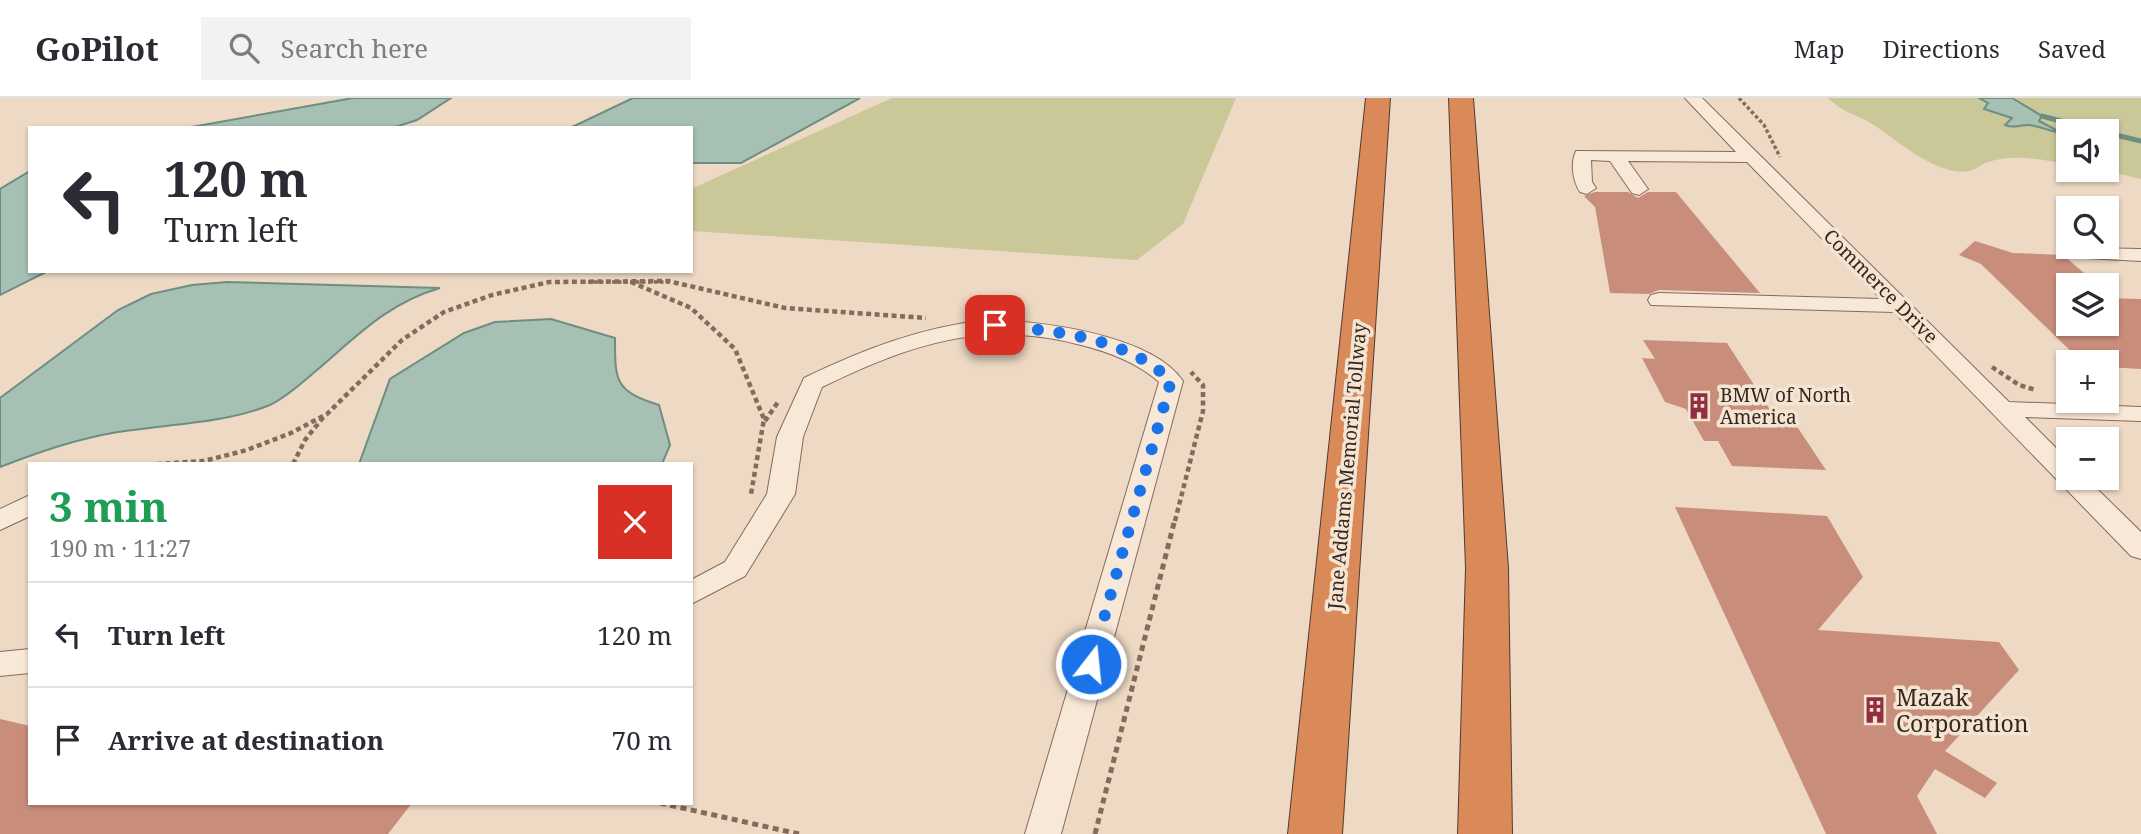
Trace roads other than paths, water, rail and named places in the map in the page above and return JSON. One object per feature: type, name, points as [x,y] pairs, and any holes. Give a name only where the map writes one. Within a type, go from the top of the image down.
[{"type":"highway","name":"Jane Addams Memorial Tollway","points":[[1315,834],[1378,98]]},
{"type":"highway","points":[[1461,98],[1487,568],[1485,834]]},
{"type":"street","name":"Commerce Drive","points":[[1693,98],[2056,462]]},
{"type":"street","points":[[1587,188],[1583,182],[1583,155],[1750,157]]},
{"type":"street","points":[[1616,156],[1639,189]]},
{"type":"street","points":[[2119,255],[2141,255]]},
{"type":"street","points":[[1659,300],[1900,306]]},
{"type":"street","points":[[693,592],[735,569],[781,494],[790,437],[812,383],[871,353],[934,333],[995,325],[1062,331],[1154,364],[1171,381],[1043,834]]},
{"type":"street","points":[[2004,409],[2141,414]]},
{"type":"street","name":"Commerce Drive","points":[[2084,490],[2141,549]]},
{"type":"street","points":[[0,521],[28,505]]},
{"type":"street","points":[[0,664],[28,661]]},
{"type":"waterway","points":[[2042,116],[2056,120]]},
{"type":"waterway","points":[[2119,136],[2141,141]]},
{"type":"place","name":"BMW of North America","points":[[1699,406]]},
{"type":"place","name":"Mazak Corporation","points":[[1875,710]]}]
